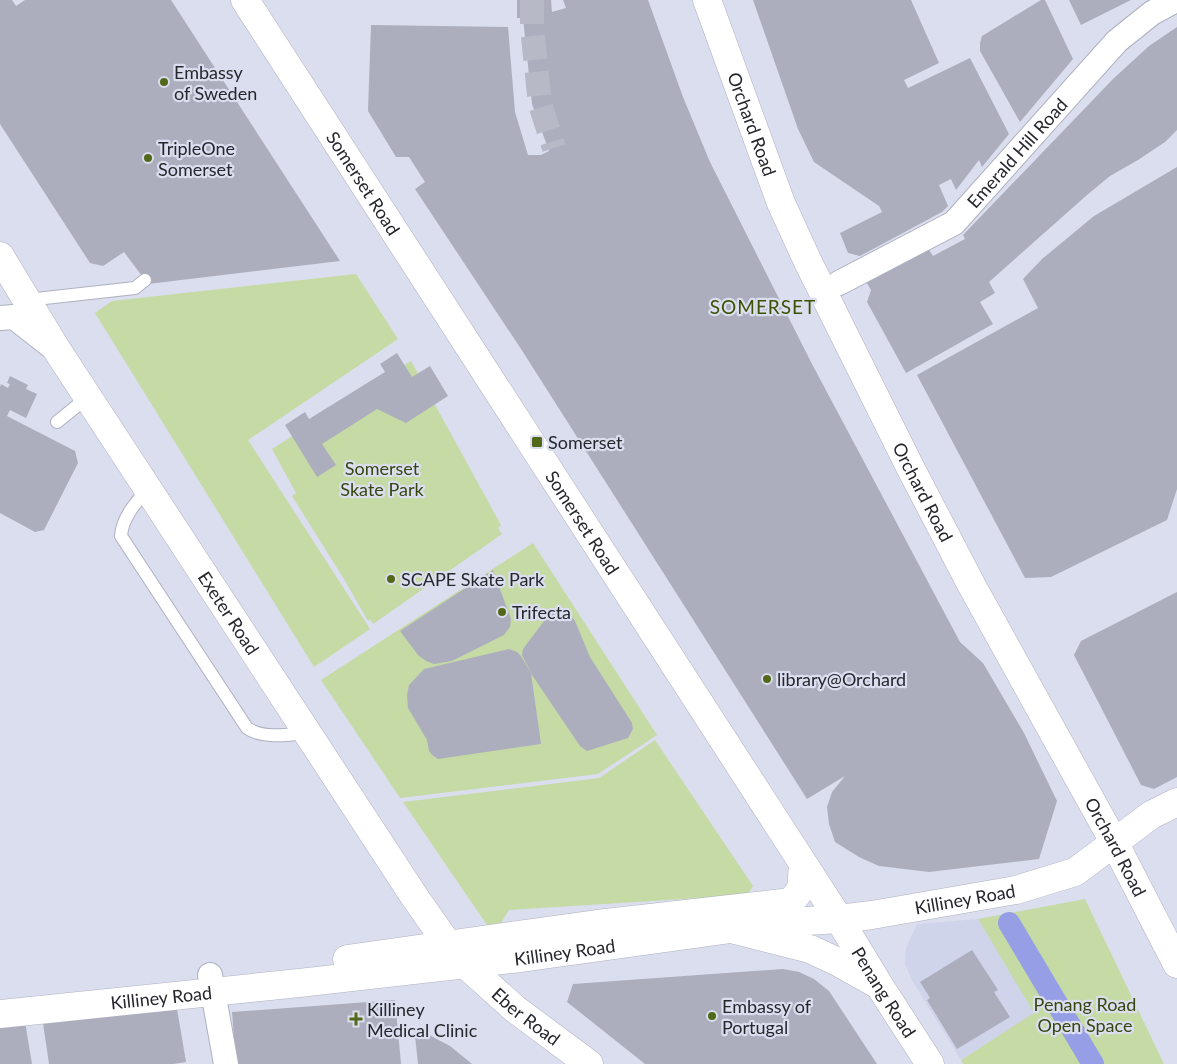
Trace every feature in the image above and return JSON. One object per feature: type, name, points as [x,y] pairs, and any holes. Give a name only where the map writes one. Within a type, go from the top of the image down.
[{"type":"main road","name":"Somerset Road","points":[[246,0],[839,919]]},
{"type":"main road","name":"Orchard Road","points":[[707,0],[781,203],[808,262],[972,586],[1114,842],[1177,964]]},
{"type":"main road","name":"Exeter Road","points":[[0,256],[57,350],[307,733],[414,896],[457,955]]},
{"type":"main road","name":"Killiney Road","points":[[457,955],[521,958],[731,929],[872,915],[1016,890],[1075,872],[1114,842],[1152,816],[1177,802]]},
{"type":"main road","name":"Killiney Road","points":[[0,998],[205,984],[300,983],[457,955],[588,925],[791,902],[801,889],[803,864]]},
{"type":"main road","name":"Penang Road","points":[[839,919],[878,985],[930,1064]]},
{"type":"main road","points":[[731,929],[810,949],[838,962],[878,985]]},
{"type":"main road","name":"Eber Road","points":[[457,955],[515,1009],[589,1064]]},
{"type":"main road","name":"Killiney Road","points":[[0,1014],[205,984]]},
{"type":"street","name":"Emerald Hill Road","points":[[839,283],[954,223],[1117,41],[1152,13],[1176,0]]},
{"type":"street","points":[[0,318],[14,317],[57,350]]},
{"type":"street","points":[[205,984],[214,1064]]},
{"type":"street","points":[[205,984],[226,1064]]},
{"type":"lane","points":[[27,300],[135,288],[145,280]]},
{"type":"lane","points":[[57,422],[88,397]]},
{"type":"lane","points":[[148,489],[136,502],[126,519],[122,527],[121,536],[246,728],[257,734],[286,735],[307,733]]},
{"type":"shaded area","points":[[978,919],[1035,1013],[961,1060],[913,982],[905,965],[906,948],[917,924]]},
{"type":"green space","points":[[356,274],[398,339],[248,440],[370,629],[314,667],[95,313],[112,301]]},
{"type":"green space","name":"Somerset Skate Park","points":[[411,361],[501,525],[498,528],[502,534],[373,624],[370,619],[368,621],[292,496],[296,493],[272,449]]},
{"type":"green space","name":"Trifecta","points":[[533,543],[657,735],[598,774],[400,798],[321,680]]},
{"type":"green space","points":[[655,740],[753,886],[747,895],[509,910],[501,923],[487,925],[403,802],[599,778]]},
{"type":"green space","name":"Penang Road Open Space","points":[[1085,899],[1164,1064],[963,1064],[961,1060],[1034,1013],[978,919]]},
{"type":"building","name":"TripleOne Somerset","points":[[0,0],[12,0],[16,6],[25,0],[171,0],[340,261],[148,284],[124,252],[103,266],[90,263],[0,124]]},
{"type":"building","points":[[517,0],[551,0],[552,12],[566,8],[563,0],[648,0],[683,97],[710,162],[812,364],[960,642],[983,663],[1024,733],[1057,801],[1039,859],[929,872],[879,866],[859,857],[835,842],[829,824],[827,807],[832,792],[845,776],[807,799],[523,352],[415,189],[425,182],[409,157],[396,157],[368,111],[371,25],[508,27],[515,112],[528,155],[541,155],[549,151],[532,104],[523,18],[517,18]]},
{"type":"building","points":[[753,0],[911,0],[939,63],[904,80],[908,88],[970,58],[1009,134],[982,167],[979,160],[956,190],[951,179],[939,185],[948,206],[942,212],[860,256],[848,253],[840,233],[882,212],[879,206],[814,162],[798,129]]},
{"type":"building","points":[[1041,0],[1045,0],[1073,59],[1020,122],[980,51],[980,43],[982,36]]},
{"type":"building","points":[[1069,0],[1131,0],[1081,25]]},
{"type":"building","points":[[1177,27],[1177,130],[1165,142],[1110,176],[989,282],[995,293],[980,302],[993,324],[906,373],[867,302],[871,290],[864,278],[926,245],[933,256],[965,239],[963,235],[1113,79],[1149,46]]},
{"type":"building","points":[[1177,167],[1177,489],[1167,520],[1051,577],[1025,578],[917,375],[1038,308],[1023,279],[1042,259],[1094,216]]},
{"type":"building","points":[[397,353],[412,377],[430,366],[448,396],[406,423],[377,409],[322,444],[336,465],[317,477],[285,425],[305,412],[309,419],[385,372],[380,364]]},
{"type":"building","points":[[10,376],[28,385],[26,389],[37,394],[26,418],[10,410],[7,416],[75,451],[78,463],[44,530],[35,532],[0,513],[0,387],[1,384],[8,388],[10,384],[7,383]]},
{"type":"building","points":[[493,570],[511,619],[510,627],[504,635],[452,661],[434,664],[418,655],[400,631]]},
{"type":"building","points":[[1177,592],[1177,777],[1154,789],[1141,785],[1074,655],[1081,641]]},
{"type":"building","points":[[562,611],[571,616],[575,621],[590,657],[632,723],[633,729],[628,738],[587,751],[580,746],[532,675],[522,655],[523,649],[547,617],[554,612]]},
{"type":"building","points":[[509,649],[521,656],[531,673],[541,744],[438,759],[432,755],[429,751],[427,740],[408,708],[407,695],[409,685],[424,669]]},
{"type":"building","points":[[972,950],[998,990],[994,992],[1010,1017],[957,1049],[927,1000],[930,998],[920,982]]},
{"type":"building","points":[[783,969],[799,972],[814,979],[829,991],[877,1064],[645,1064],[567,1002],[573,984]]},
{"type":"building","points":[[395,1000],[401,1064],[236,1064],[232,1012]]},
{"type":"building","points":[[176,1003],[186,1062],[173,1064],[49,1064],[43,1023]]},
{"type":"building","points":[[24,1016],[32,1064],[0,1064],[0,1020]]},
{"type":"building","points":[[414,1027],[450,1046],[472,1064],[418,1064]]},
{"type":"waterway","points":[[1009,923],[1093,1064]]},
{"type":"tunnel","points":[[532,0],[532,27],[540,104],[554,148]]},
{"type":"place","name":"Embassy of Sweden","points":[[164,82]]},
{"type":"place","name":"TripleOne Somerset","points":[[148,158]]},
{"type":"place","name":"Somerset","points":[[537,442]]},
{"type":"place","name":"SCAPE Skate Park","points":[[391,579]]},
{"type":"place","name":"Trifecta","points":[[502,612]]},
{"type":"place","name":"library@Orchard","points":[[767,679]]},
{"type":"place","name":"Embassy of Portugal","points":[[712,1016]]},
{"type":"place","name":"Killiney Medical Clinic","points":[[356,1019]]},
{"type":"district","name":"SOMERSET","points":[[763,306]]}]
